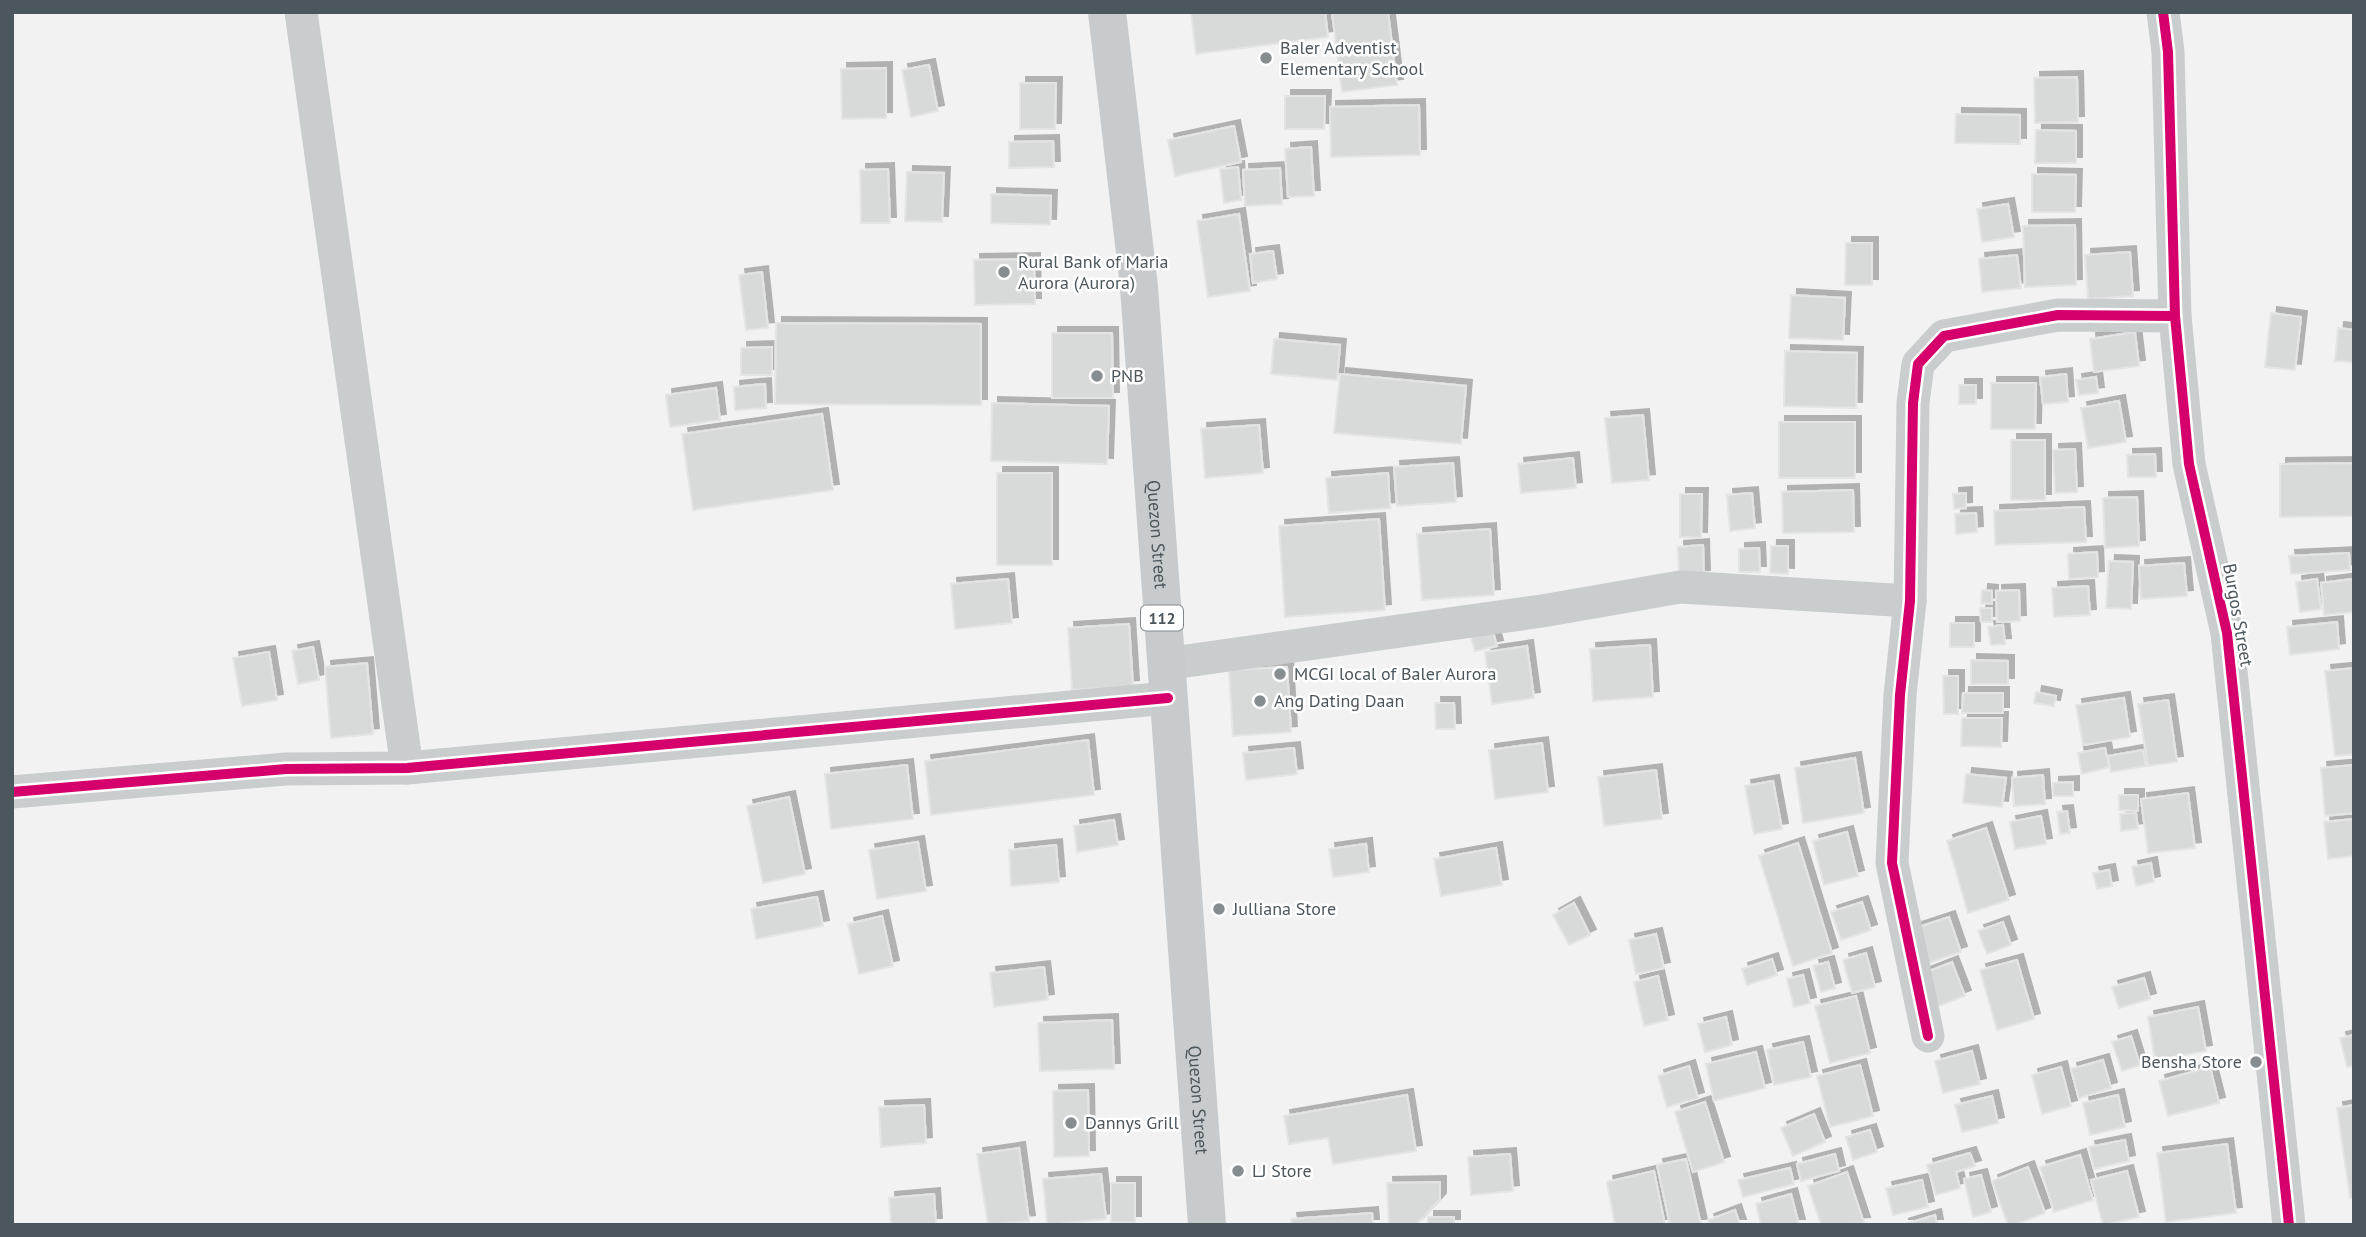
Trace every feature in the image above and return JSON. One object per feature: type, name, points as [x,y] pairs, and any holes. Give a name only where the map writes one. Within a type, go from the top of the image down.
[{"type":"main road","name":"Quezon Street","points":[[1107,12],[1139,287],[1207,1225]]},
{"type":"street","points":[[301,12],[407,768]]},
{"type":"street","name":"Burgos Street","points":[[2163,12],[2168,52],[2175,316],[2189,464],[2227,633],[2289,1225]]},
{"type":"street","points":[[1928,1036],[1892,863],[1900,695],[1910,600],[1913,403],[1917,364],[1944,336],[2058,315],[2175,316]]},
{"type":"street","points":[[12,792],[286,769],[407,768],[1166,681],[1680,587],[1910,600]]},
{"type":"building","points":[[1191,12],[1325,12],[1328,37],[1196,54]]},
{"type":"building","points":[[1332,12],[1388,12],[1397,85],[1342,92]]},
{"type":"building","points":[[929,65],[938,111],[911,117],[902,70]]},
{"type":"building","points":[[886,68],[886,118],[842,119],[841,69]]},
{"type":"building","points":[[2077,77],[2078,122],[2035,123],[2034,78]]},
{"type":"building","points":[[1020,83],[1056,83],[1055,129],[1020,129]]},
{"type":"building","points":[[1285,96],[1325,96],[1324,129],[1285,129]]},
{"type":"building","points":[[1419,105],[1420,155],[1331,157],[1330,107]]},
{"type":"building","points":[[1956,114],[2020,115],[2020,144],[1955,143]]},
{"type":"building","points":[[1234,126],[1241,162],[1175,176],[1168,140]]},
{"type":"building","points":[[2036,130],[2076,131],[2076,163],[2035,163]]},
{"type":"building","points":[[1053,141],[1054,167],[1009,168],[1009,142]]},
{"type":"building","points":[[1311,147],[1314,196],[1288,197],[1285,149]]},
{"type":"building","points":[[1238,167],[1241,200],[1224,203],[1220,169]]},
{"type":"building","points":[[1280,168],[1282,204],[1245,206],[1243,170]]},
{"type":"building","points":[[888,169],[890,223],[861,223],[860,170]]},
{"type":"building","points":[[907,172],[944,173],[942,222],[905,221]]},
{"type":"building","points":[[2032,174],[2076,175],[2075,212],[2032,212]]},
{"type":"building","points":[[991,194],[1051,196],[1050,225],[991,223]]},
{"type":"building","points":[[2008,204],[2014,237],[1982,242],[1977,209]]},
{"type":"building","points":[[1239,214],[1250,291],[1208,297],[1197,221]]},
{"type":"building","points":[[2075,225],[2076,285],[2025,287],[2023,226]]},
{"type":"building","points":[[1846,243],[1872,243],[1872,285],[1845,285]]},
{"type":"building","points":[[1273,251],[1277,279],[1253,283],[1250,254]]},
{"type":"building","points":[[2130,252],[2133,296],[2088,299],[2085,255]]},
{"type":"building","points":[[2017,255],[2021,288],[1982,292],[1979,259]]},
{"type":"building","name":"Rural Bank of Maria Aurora (Aurora)","points":[[1034,259],[1035,304],[975,305],[974,260]]},
{"type":"building","points":[[762,272],[768,328],[746,330],[739,275]]},
{"type":"building","points":[[1791,295],[1845,298],[1843,340],[1789,338]]},
{"type":"building","points":[[2271,313],[2301,317],[2295,370],[2265,367]]},
{"type":"building","points":[[776,323],[981,324],[981,405],[775,404]]},
{"type":"building","points":[[2338,328],[2354,330],[2354,362],[2335,361]]},
{"type":"building","points":[[2135,332],[2139,366],[2094,372],[2090,339]]},
{"type":"building","points":[[1052,333],[1112,333],[1113,398],[1052,398]]},
{"type":"building","points":[[1274,339],[1340,345],[1337,380],[1271,374]]},
{"type":"building","points":[[772,347],[772,375],[741,375],[741,348]]},
{"type":"building","points":[[1785,351],[1857,353],[1856,408],[1784,406]]},
{"type":"building","points":[[1340,374],[1466,386],[1461,444],[1334,433]]},
{"type":"building","points":[[2066,374],[2068,402],[2043,404],[2040,377]]},
{"type":"building","points":[[2096,377],[2098,393],[2079,395],[2076,380]]},
{"type":"building","points":[[1991,383],[2036,383],[2035,429],[1991,429]]},
{"type":"building","points":[[765,384],[766,408],[735,410],[734,387]]},
{"type":"building","points":[[1959,385],[1976,385],[1976,404],[1959,404]]},
{"type":"building","points":[[716,388],[720,420],[670,427],[666,395]]},
{"type":"building","points":[[2119,401],[2126,442],[2088,448],[2081,408]]},
{"type":"building","points":[[992,403],[1109,406],[1107,464],[991,461]]},
{"type":"building","points":[[822,414],[833,490],[693,510],[682,434]]},
{"type":"building","points":[[1643,415],[1649,480],[1612,483],[1605,418]]},
{"type":"building","points":[[1779,422],[1855,422],[1855,478],[1779,478]]},
{"type":"building","points":[[1259,425],[1263,473],[1205,478],[1201,429]]},
{"type":"building","points":[[2011,440],[2045,440],[2045,500],[2011,500]]},
{"type":"building","points":[[2075,449],[2077,492],[2055,493],[2053,450]]},
{"type":"building","points":[[2155,454],[2156,477],[2128,477],[2127,455]]},
{"type":"building","points":[[1573,458],[1576,488],[1521,493],[1518,464]]},
{"type":"building","points":[[1453,463],[1456,502],[1397,506],[1394,467]]},
{"type":"building","points":[[2354,463],[2354,516],[2280,517],[2280,464]]},
{"type":"building","points":[[997,473],[1052,473],[1052,565],[997,565]]},
{"type":"building","points":[[1388,473],[1390,508],[1329,513],[1326,478]]},
{"type":"building","points":[[1853,490],[1854,532],[1783,533],[1782,492]]},
{"type":"building","points":[[1752,493],[1755,528],[1730,531],[1727,495]]},
{"type":"building","points":[[1966,493],[1966,508],[1954,509],[1953,494]]},
{"type":"building","points":[[1680,494],[1702,494],[1701,538],[1680,537]]},
{"type":"building","points":[[2137,497],[2139,546],[2105,548],[2103,498]]},
{"type":"building","points":[[2084,507],[2086,542],[1995,545],[1994,511]]},
{"type":"building","points":[[1976,513],[1977,532],[1956,534],[1955,514]]},
{"type":"building","points":[[1379,519],[1385,610],[1285,617],[1279,526]]},
{"type":"building","points":[[1490,529],[1494,595],[1422,600],[1417,534]]},
{"type":"building","points":[[1703,545],[1704,576],[1679,577],[1678,547]]},
{"type":"building","points":[[1771,546],[1788,546],[1788,574],[1770,573]]},
{"type":"building","points":[[1759,548],[1760,572],[1739,572],[1739,549]]},
{"type":"building","points":[[2097,552],[2098,577],[2069,579],[2068,554]]},
{"type":"building","points":[[2349,553],[2350,570],[2291,574],[2289,556]]},
{"type":"building","points":[[2109,561],[2133,562],[2131,609],[2106,608]]},
{"type":"building","points":[[2184,563],[2187,596],[2141,599],[2139,566]]},
{"type":"building","points":[[1008,579],[1012,623],[955,629],[951,584]]},
{"type":"building","points":[[2317,579],[2321,609],[2300,612],[2296,582]]},
{"type":"building","points":[[2354,579],[2354,612],[2324,615],[2321,583]]},
{"type":"building","points":[[2088,586],[2090,615],[2054,617],[2052,588]]},
{"type":"building","points":[[1982,590],[1992,591],[1992,604],[1981,603]]},
{"type":"building","points":[[2019,590],[2020,621],[1997,622],[1996,591]]},
{"type":"building","points":[[1980,608],[1992,608],[1992,622],[1981,622]]},
{"type":"building","points":[[1490,621],[1497,646],[1475,651],[1468,627]]},
{"type":"building","points":[[2337,622],[2339,649],[2290,655],[2287,627]]},
{"type":"building","points":[[1950,623],[1974,623],[1974,647],[1950,647]]},
{"type":"building","points":[[1129,624],[1133,686],[1072,690],[1068,628]]},
{"type":"building","points":[[2003,625],[2005,644],[1991,645],[1988,627]]},
{"type":"building","points":[[1650,645],[1653,697],[1593,701],[1590,649]]},
{"type":"building","points":[[1527,646],[1534,698],[1492,704],[1485,652]]},
{"type":"building","points":[[313,647],[319,680],[298,684],[292,651]]},
{"type":"building","points":[[269,652],[277,700],[242,706],[233,658]]},
{"type":"building","points":[[1971,660],[2008,661],[2008,684],[1971,684]]},
{"type":"building","points":[[367,663],[373,734],[331,738],[325,667]]},
{"type":"building","name":"Ang Dating Daan","points":[[1287,667],[1291,732],[1233,736],[1229,670]]},
{"type":"building","points":[[2354,668],[2354,754],[2335,756],[2325,671]]},
{"type":"building","points":[[1943,676],[1958,676],[1958,714],[1944,714]]},
{"type":"building","points":[[2036,692],[2056,696],[2054,706],[2034,703]]},
{"type":"building","points":[[1963,693],[2003,693],[2003,713],[1962,713]]},
{"type":"building","points":[[2124,698],[2130,737],[2083,745],[2076,705]]},
{"type":"building","points":[[2168,700],[2177,762],[2148,766],[2138,704]]},
{"type":"building","points":[[1435,703],[1454,703],[1455,729],[1436,729]]},
{"type":"building","points":[[1962,718],[2002,718],[2001,747],[1961,746]]},
{"type":"building","points":[[1088,740],[1094,795],[931,815],[925,761]]},
{"type":"building","points":[[1542,743],[1548,792],[1495,799],[1489,750]]},
{"type":"building","points":[[1294,748],[1297,774],[1246,780],[1243,753]]},
{"type":"building","points":[[2105,748],[2109,767],[2082,774],[2078,753]]},
{"type":"building","points":[[2143,750],[2146,766],[2111,772],[2108,756]]},
{"type":"building","points":[[1855,758],[1864,813],[1803,823],[1795,768]]},
{"type":"building","points":[[907,765],[913,819],[831,829],[825,774]]},
{"type":"building","points":[[2354,765],[2354,813],[2325,816],[2321,768]]},
{"type":"building","points":[[1656,770],[1662,819],[1604,826],[1598,777]]},
{"type":"building","points":[[1966,774],[2006,778],[2002,807],[1963,803]]},
{"type":"building","points":[[2043,775],[2045,804],[2014,806],[2012,778]]},
{"type":"building","points":[[1773,781],[1782,829],[1754,834],[1745,786]]},
{"type":"building","points":[[2073,782],[2073,796],[2053,796],[2053,783]]},
{"type":"building","points":[[2188,793],[2195,848],[2148,853],[2141,799]]},
{"type":"building","points":[[2119,795],[2138,795],[2138,811],[2119,810]]},
{"type":"building","points":[[789,797],[805,874],[763,883],[747,806]]},
{"type":"building","points":[[2067,811],[2070,833],[2060,834],[2057,812]]},
{"type":"building","points":[[2136,813],[2138,829],[2121,831],[2120,814]]},
{"type":"building","points":[[2041,816],[2046,844],[2015,849],[2010,822]]},
{"type":"building","points":[[2354,819],[2354,856],[2328,859],[2324,822]]},
{"type":"building","points":[[1114,820],[1118,845],[1077,852],[1074,826]]},
{"type":"building","points":[[1986,828],[2009,900],[1968,913],[1947,841]]},
{"type":"building","points":[[1847,832],[1858,876],[1824,885],[1813,841]]},
{"type":"building","points":[[918,842],[926,891],[877,899],[869,850]]},
{"type":"building","points":[[1798,843],[1832,953],[1793,966],[1759,856]]},
{"type":"building","points":[[1366,844],[1369,872],[1333,877],[1329,849]]},
{"type":"building","points":[[1056,845],[1059,882],[1011,886],[1009,850]]},
{"type":"building","points":[[1496,848],[1502,885],[1441,896],[1434,859]]},
{"type":"building","points":[[2151,863],[2154,882],[2136,886],[2132,867]]},
{"type":"building","points":[[2109,870],[2112,886],[2097,889],[2093,873]]},
{"type":"building","points":[[817,897],[823,926],[756,939],[751,909]]},
{"type":"building","points":[[1862,902],[1871,930],[1841,940],[1831,912]]},
{"type":"building","points":[[1574,903],[1590,935],[1569,945],[1553,915]]},
{"type":"building","points":[[882,916],[893,966],[859,974],[848,924]]},
{"type":"building","points":[[1949,917],[1961,952],[1922,965],[1910,930]]},
{"type":"building","points":[[2003,922],[2011,945],[1987,954],[1978,931]]},
{"type":"building","points":[[1656,934],[1664,968],[1636,974],[1629,940]]},
{"type":"building","points":[[1866,953],[1875,987],[1852,993],[1843,960]]},
{"type":"building","points":[[1772,959],[1777,975],[1747,985],[1742,969]]},
{"type":"building","points":[[2017,960],[2034,1019],[1997,1030],[1980,970]]},
{"type":"building","points":[[1828,962],[1835,988],[1821,992],[1813,966]]},
{"type":"building","points":[[1952,962],[1965,996],[1928,1010],[1916,976]]},
{"type":"building","points":[[1044,967],[1048,1000],[994,1007],[990,973]]},
{"type":"building","points":[[1803,975],[1810,1003],[1794,1007],[1787,979]]},
{"type":"building","points":[[1658,976],[1668,1020],[1644,1026],[1634,982]]},
{"type":"building","points":[[2144,978],[2150,999],[2119,1008],[2112,987]]},
{"type":"building","points":[[1856,996],[1870,1053],[1830,1063],[1815,1006]]},
{"type":"building","points":[[2198,1007],[2206,1051],[2155,1060],[2148,1017]]},
{"type":"building","points":[[1726,1017],[1732,1045],[1705,1052],[1698,1024]]},
{"type":"building","points":[[1112,1020],[1114,1069],[1040,1071],[1038,1023]]},
{"type":"building","points":[[2354,1035],[2354,1066],[2347,1067],[2340,1038]]},
{"type":"building","points":[[2131,1036],[2140,1065],[2122,1071],[2112,1042]]},
{"type":"building","points":[[1803,1042],[1811,1077],[1774,1085],[1767,1050]]},
{"type":"building","points":[[1972,1051],[1980,1084],[1943,1093],[1935,1061]]},
{"type":"building","points":[[1756,1052],[1765,1088],[1714,1101],[1706,1064]]},
{"type":"building","points":[[2103,1060],[2111,1088],[2079,1098],[2071,1069]]},
{"type":"building","points":[[1860,1065],[1873,1116],[1830,1127],[1817,1076]]},
{"type":"building","points":[[1689,1066],[1698,1098],[1667,1107],[1658,1076]]},
{"type":"building","points":[[2061,1067],[2071,1106],[2042,1114],[2032,1075]]},
{"type":"building","points":[[2210,1067],[2219,1103],[2168,1116],[2159,1081]]},
{"type":"building","name":"Dannys Grill","points":[[1088,1090],[1089,1156],[1054,1157],[1053,1091]]},
{"type":"building","points":[[1407,1095],[1416,1151],[1333,1164],[1328,1138],[1289,1144],[1284,1116]]},
{"type":"building","points":[[2118,1095],[2125,1127],[2090,1135],[2083,1103]]},
{"type":"building","points":[[1992,1096],[1998,1123],[1962,1132],[1955,1105]]},
{"type":"building","points":[[1705,1102],[1724,1162],[1693,1172],[1675,1112]]},
{"type":"building","points":[[924,1105],[926,1143],[881,1147],[879,1107]]},
{"type":"building","points":[[2354,1105],[2354,1197],[2350,1198],[2337,1108]]},
{"type":"building","points":[[1814,1114],[1825,1142],[1793,1156],[1781,1128]]},
{"type":"building","points":[[1870,1130],[1877,1152],[1853,1160],[1846,1137]]},
{"type":"building","points":[[2125,1140],[2129,1161],[2094,1169],[2089,1147]]},
{"type":"building","points":[[2227,1144],[2236,1213],[2166,1222],[2157,1153]]},
{"type":"building","points":[[1019,1148],[1029,1221],[988,1225],[977,1154]]},
{"type":"building","points":[[1970,1153],[1975,1166],[1956,1172],[1960,1188],[1936,1195],[1927,1165]]},
{"type":"building","points":[[1510,1154],[1513,1191],[1471,1195],[1468,1157]]},
{"type":"building","points":[[1835,1154],[1839,1171],[1801,1181],[1797,1164]]},
{"type":"building","points":[[2080,1155],[2093,1200],[2054,1212],[2040,1167]]},
{"type":"building","points":[[1686,1159],[1701,1225],[1670,1225],[1657,1165]]},
{"type":"building","points":[[2028,1167],[2045,1213],[2008,1225],[1992,1181]]},
{"type":"building","points":[[1790,1168],[1794,1184],[1743,1197],[1738,1180]]},
{"type":"building","points":[[1654,1171],[1665,1225],[1615,1225],[1607,1182]]},
{"type":"building","points":[[2127,1171],[2139,1217],[2103,1225],[2091,1180]]},
{"type":"building","points":[[1847,1172],[1864,1223],[1821,1225],[1808,1186]]},
{"type":"building","points":[[1101,1174],[1106,1219],[1047,1225],[1043,1179]]},
{"type":"building","points":[[1981,1175],[1991,1212],[1973,1217],[1964,1179]]},
{"type":"building","points":[[1922,1180],[1928,1207],[1893,1215],[1886,1188]]},
{"type":"building","points":[[1440,1182],[1440,1199],[1416,1225],[1389,1225],[1387,1183]]},
{"type":"building","points":[[1111,1183],[1135,1183],[1135,1222],[1111,1222]]},
{"type":"building","points":[[934,1194],[936,1224],[891,1225],[889,1198]]},
{"type":"building","points":[[1791,1194],[1799,1225],[1761,1225],[1756,1204]]},
{"type":"building","points":[[1735,1210],[1740,1225],[1710,1225],[1708,1220]]},
{"type":"building","points":[[1372,1213],[1373,1225],[1292,1225],[1291,1219]]},
{"type":"building","points":[[1935,1215],[1937,1225],[1902,1225]]},
{"type":"building","points":[[1428,1217],[1454,1217],[1454,1225],[1428,1225]]},
{"type":"cycle path","points":[[2163,12],[2168,52],[2175,316],[2189,464],[2227,633],[2289,1225]]},
{"type":"cycle path","points":[[1928,1036],[1892,863],[1900,695],[1910,601],[1913,403],[1918,364],[1944,336],[2058,315],[2175,316]]},
{"type":"cycle path","points":[[12,792],[286,769],[407,768],[1168,698]]},
{"type":"place","name":"Baler Adventist Elementary School","points":[[1266,58]]},
{"type":"place","name":"Rural Bank of Maria Aurora (Aurora)","points":[[1004,272]]},
{"type":"place","name":"PNB","points":[[1097,376]]},
{"type":"place","name":"MCGI local of Baler Aurora","points":[[1280,674]]},
{"type":"place","name":"Ang Dating Daan","points":[[1260,701]]},
{"type":"place","name":"Julliana Store","points":[[1219,909]]},
{"type":"place","name":"Bensha Store","points":[[2256,1062]]},
{"type":"place","name":"Dannys Grill","points":[[1071,1123]]},
{"type":"place","name":"LJ Store","points":[[1238,1171]]}]
